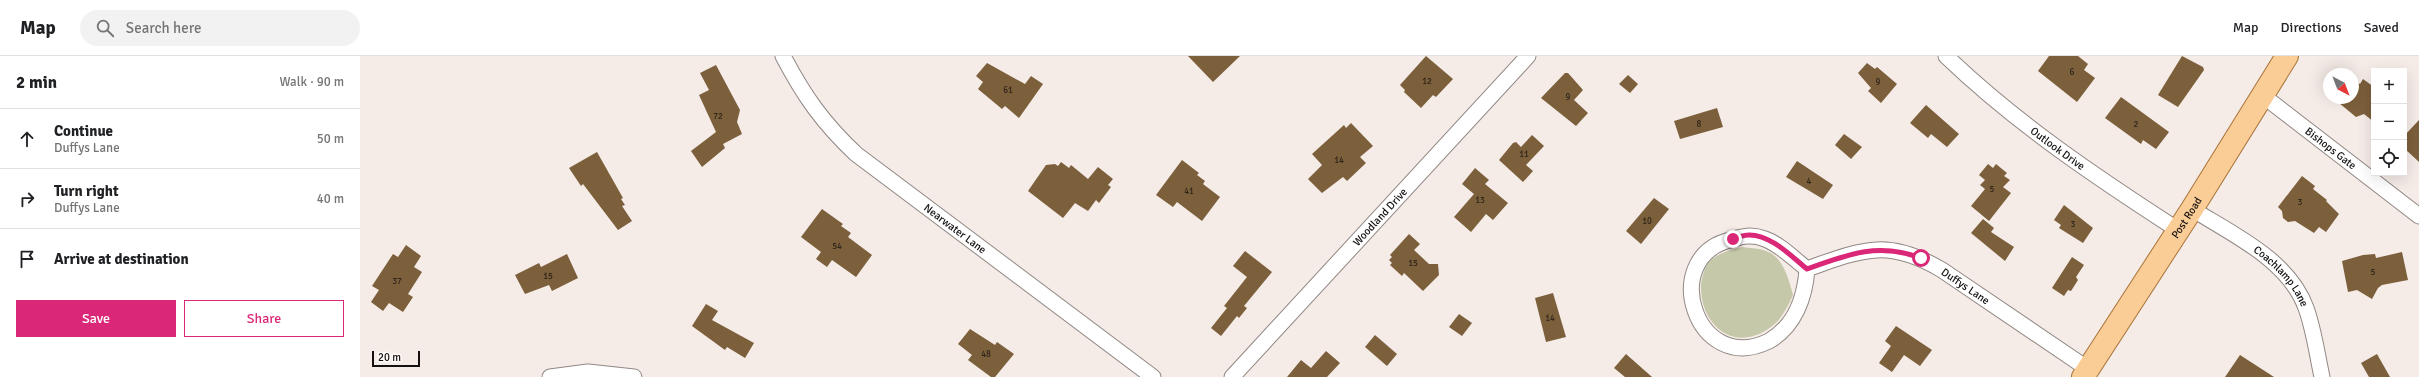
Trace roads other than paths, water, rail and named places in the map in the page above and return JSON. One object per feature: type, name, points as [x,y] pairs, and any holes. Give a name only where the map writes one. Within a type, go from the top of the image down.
[{"type":"main road","name":"Post Road","points":[[2086,373],[2287,56]]},
{"type":"street","name":"Nearwater Lane","points":[[783,56],[805,97],[830,129],[856,154],[1153,377]]},
{"type":"street","name":"Woodland Drive","points":[[1232,377],[1528,56]]},
{"type":"street","name":"Outlook Drive","points":[[1946,56],[1986,94],[2064,154],[2178,230]]},
{"type":"street","name":"Bishops Gate","points":[[2262,94],[2419,216]]},
{"type":"street","name":"Coachlamp Lane","points":[[2192,208],[2254,248],[2288,278],[2306,308],[2322,377]]},
{"type":"street","points":[[1748,235],[1766,239],[1782,249],[1807,269],[1806,287],[1790,324],[1774,338],[1756,348],[1740,350],[1724,346],[1707,334],[1698,321],[1690,297],[1693,277],[1703,256],[1721,242],[1748,235]]},
{"type":"street","name":"Duffys Lane","points":[[1807,269],[1870,250],[1902,251],[1921,258],[1942,270],[2086,373]]},
{"type":"street","points":[[550,377],[588,372],[634,377]]}]
